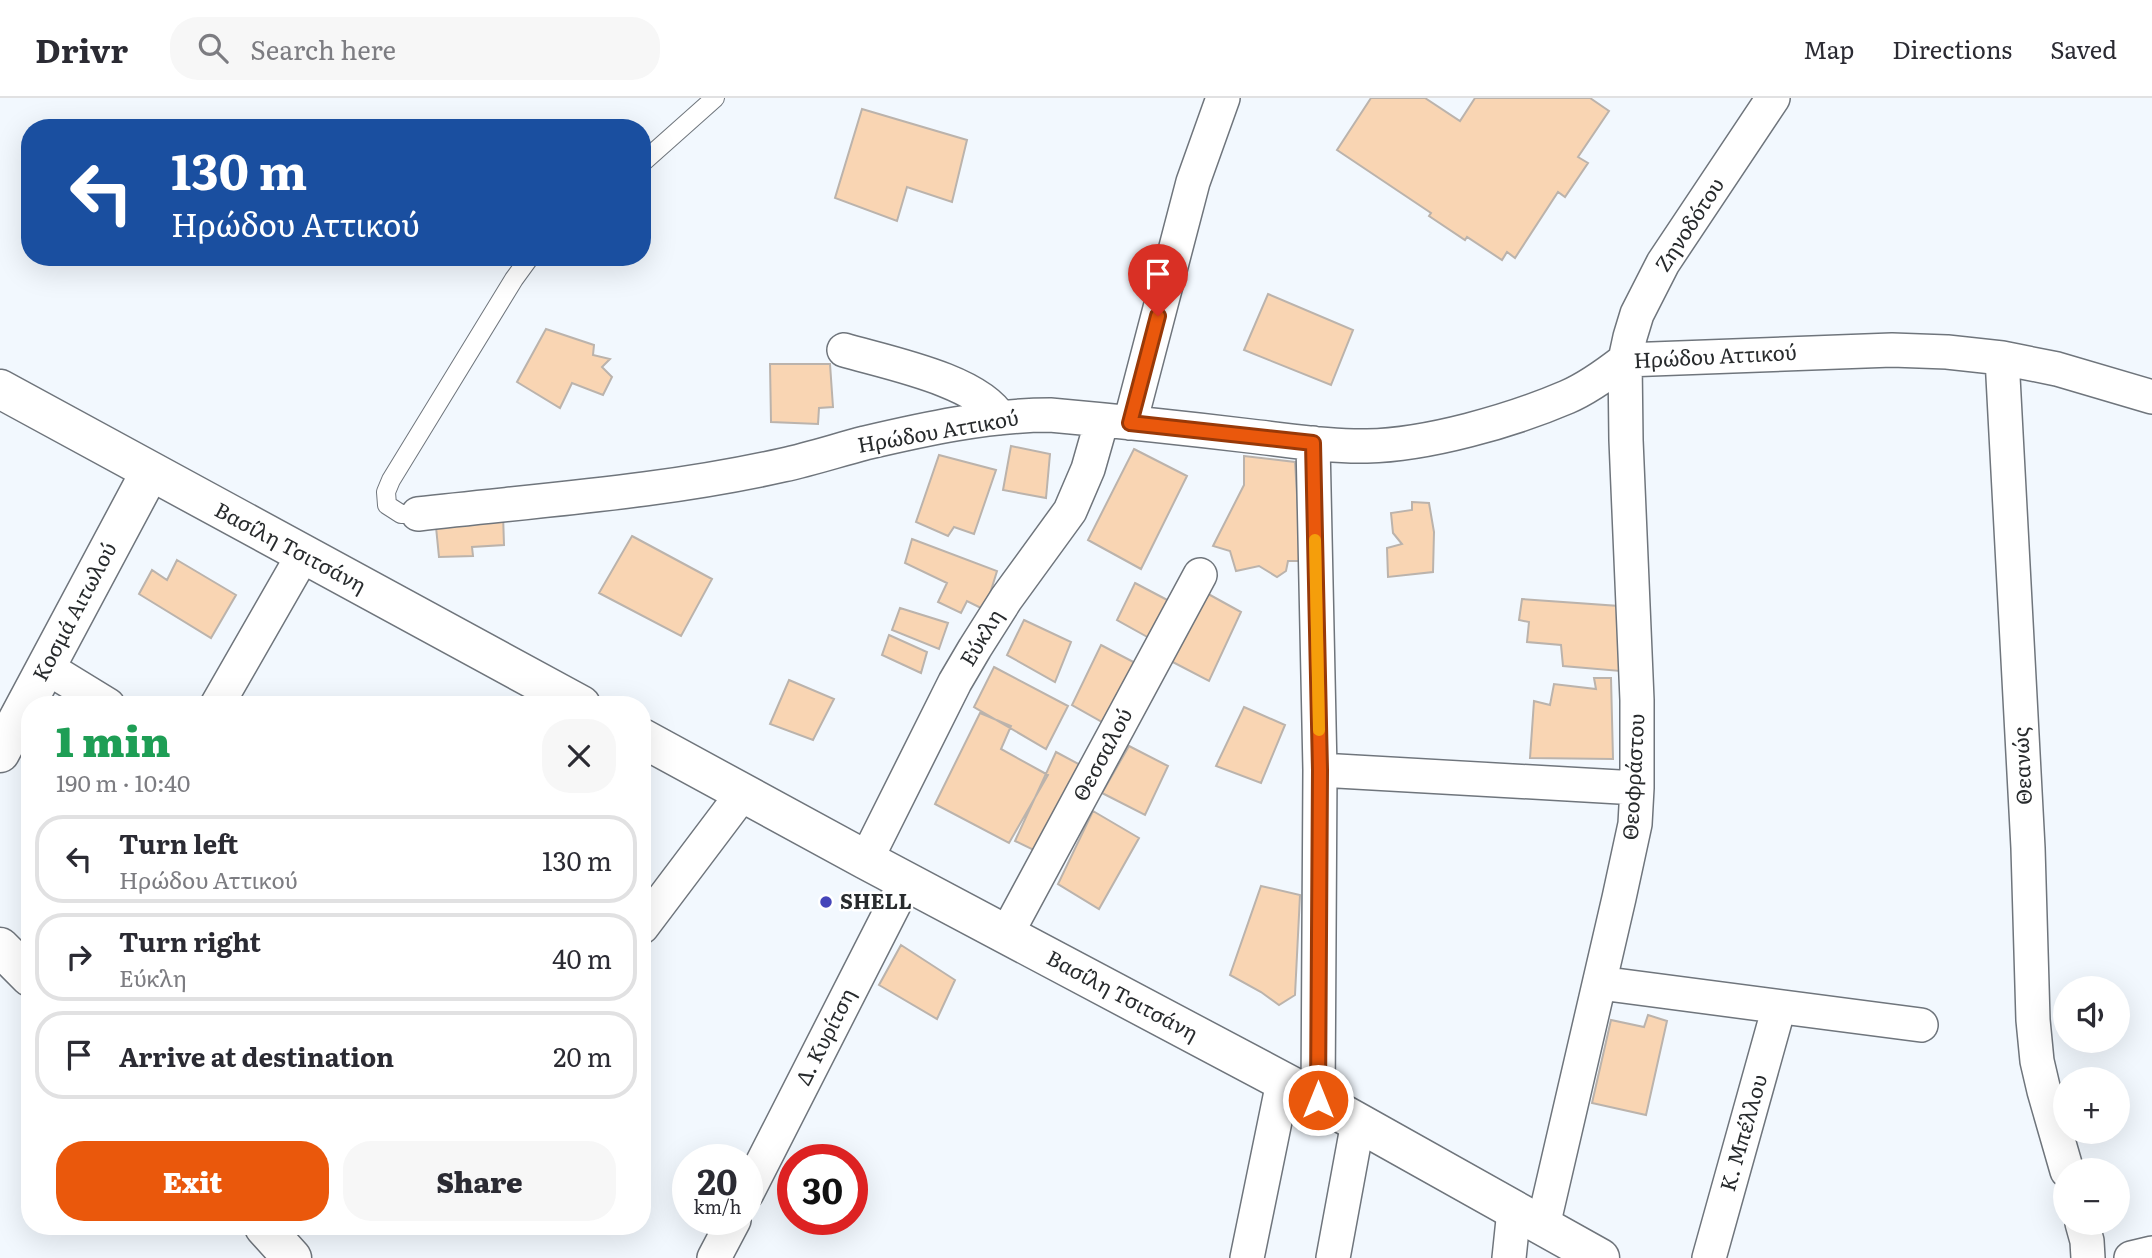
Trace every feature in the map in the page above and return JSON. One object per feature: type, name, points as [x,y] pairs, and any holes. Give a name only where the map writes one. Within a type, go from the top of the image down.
[{"type":"main road","name":"Βασίλη Τσιτσάνη","points":[[0,389],[564,696]]},
{"type":"main road","name":"Κοσμά Αιτωλού","points":[[30,696],[150,472]]},
{"type":"main road","name":"Κοσμά Αιτωλού","points":[[0,752],[21,713]]},
{"type":"main road","name":"Βασίλη Τσιτσάνη","points":[[651,743],[1318,1100],[1600,1258]]},
{"type":"main road","points":[[0,947],[21,968]]},
{"type":"main road","points":[[271,1235],[292,1258]]},
{"type":"street","name":"Εύκλη","points":[[866,860],[975,648],[1006,599],[1070,511],[1088,469],[1116,421],[1223,98]]},
{"type":"street","name":"Ζηνοδότου","points":[[1625,360],[1637,314],[1663,263],[1773,98]]},
{"type":"street","points":[[844,350],[959,386],[980,398],[1000,418]]},
{"type":"street","name":"Ηρώδου Αττικού","points":[[418,514],[696,482],[784,465],[905,435],[1000,418],[1050,415],[1313,443],[1365,446],[1411,441],[1452,433],[1568,396],[1592,384],[1625,360],[1892,350],[1947,352],[2001,358],[2057,369],[2152,397]]},
{"type":"street","name":"Θεανώς","points":[[2001,358],[2028,848],[2033,1020],[2043,1091],[2063,1158]]},
{"type":"street","name":"Θεοφράστου","points":[[1509,1258],[1528,1218],[1600,983],[1631,845],[1637,788],[1637,700],[1628,522],[1625,360]]},
{"type":"street","points":[[1313,443],[1320,770],[1318,1100]]},
{"type":"street","points":[[222,696],[303,555]]},
{"type":"street","name":"Θεσσαλού","points":[[1006,934],[1200,575]]},
{"type":"street","points":[[46,667],[93,696]]},
{"type":"street","points":[[1320,770],[1637,788]]},
{"type":"street","points":[[651,915],[743,793]]},
{"type":"street","name":"Δ. Κυρίτση","points":[[763,1162],[906,881]]},
{"type":"street","points":[[1600,983],[1921,1025]]},
{"type":"street","name":"Κ. Μπέλλου","points":[[1709,1258],[1779,1007]]},
{"type":"street","points":[[1247,1258],[1283,1082]]},
{"type":"street","points":[[1333,1258],[1358,1122]]},
{"type":"street","points":[[714,1258],[726,1235]]},
{"type":"street","points":[[2084,1235],[2088,1258]]},
{"type":"street","points":[[2132,1258],[2152,1253]]},
{"type":"lane","points":[[651,155],[715,98]]},
{"type":"lane","points":[[418,514],[401,514],[387,505],[386,492],[390,480],[523,266]]},
{"type":"building","points":[[1371,98],[1425,98],[1460,121],[1475,98],[1590,98],[1609,111],[1578,157],[1588,163],[1565,197],[1558,192],[1515,258],[1507,252],[1502,260],[1429,216],[1431,213],[1337,150]]},
{"type":"building","points":[[862,109],[967,140],[952,202],[907,187],[897,221],[835,198]]},
{"type":"building","points":[[1268,294],[1353,330],[1331,385],[1244,350]]},
{"type":"building","points":[[546,329],[594,345],[593,355],[610,359],[602,367],[612,377],[603,395],[572,383],[560,408],[517,382]]},
{"type":"building","points":[[770,364],[830,364],[833,407],[819,408],[818,424],[771,422]]},
{"type":"building","points":[[1011,446],[1050,454],[1046,498],[1003,490]]},
{"type":"building","points":[[1134,449],[1187,476],[1141,569],[1088,540]]},
{"type":"building","points":[[939,455],[996,470],[974,534],[954,527],[948,536],[916,522]]},
{"type":"building","points":[[1244,456],[1295,462],[1301,561],[1288,561],[1286,571],[1277,577],[1259,566],[1236,571],[1230,551],[1213,546],[1244,485]]},
{"type":"building","points":[[1412,502],[1429,503],[1434,532],[1433,572],[1388,577],[1387,548],[1402,544],[1393,533],[1391,513],[1412,510]]},
{"type":"building","points":[[503,514],[504,545],[472,547],[473,556],[439,557],[435,517]]},
{"type":"building","points":[[632,536],[712,579],[681,636],[599,593]]},
{"type":"building","points":[[912,539],[997,571],[985,610],[967,601],[961,613],[938,602],[947,583],[905,563]]},
{"type":"building","points":[[177,560],[236,595],[211,638],[139,594],[152,570],[167,580]]},
{"type":"building","points":[[1135,583],[1173,603],[1151,639],[1117,620]]},
{"type":"building","points":[[1201,590],[1241,612],[1209,681],[1165,658]]},
{"type":"building","points":[[1522,599],[1619,606],[1620,671],[1563,666],[1561,645],[1527,642],[1529,622],[1519,620]]},
{"type":"building","points":[[900,608],[948,623],[939,649],[892,630]]},
{"type":"building","points":[[1024,620],[1071,642],[1055,682],[1007,655]]},
{"type":"building","points":[[889,635],[927,652],[921,673],[882,655]]},
{"type":"building","points":[[1101,645],[1141,666],[1111,727],[1072,705]]},
{"type":"building","points":[[994,667],[1068,706],[1046,749],[974,707]]},
{"type":"building","points":[[1594,678],[1611,678],[1613,759],[1530,758],[1534,701],[1550,705],[1554,684],[1596,689]]},
{"type":"building","points":[[789,680],[834,699],[813,740],[770,724]]},
{"type":"building","points":[[1244,707],[1285,725],[1261,783],[1216,766]]},
{"type":"building","points":[[980,713],[1011,726],[1001,749],[1048,775],[1009,843],[935,804]]},
{"type":"building","points":[[1129,746],[1168,766],[1145,815],[1102,793]]},
{"type":"building","points":[[1056,752],[1086,768],[1044,855],[1015,841]]},
{"type":"building","points":[[1093,811],[1139,838],[1099,909],[1058,884]]},
{"type":"building","points":[[1261,886],[1300,895],[1295,995],[1279,1005],[1230,975]]},
{"type":"building","points":[[901,945],[955,980],[937,1019],[879,985]]},
{"type":"building","points":[[1648,1015],[1667,1021],[1646,1115],[1592,1103],[1611,1020],[1644,1027]]},
{"type":"slow traffic","points":[[1315,540],[1319,730]]},
{"type":"place","name":"SHELL","points":[[826,902]]},
{"type":"route","points":[[1158,316],[1130,423],[1313,443],[1320,770],[1318,1100]]}]
